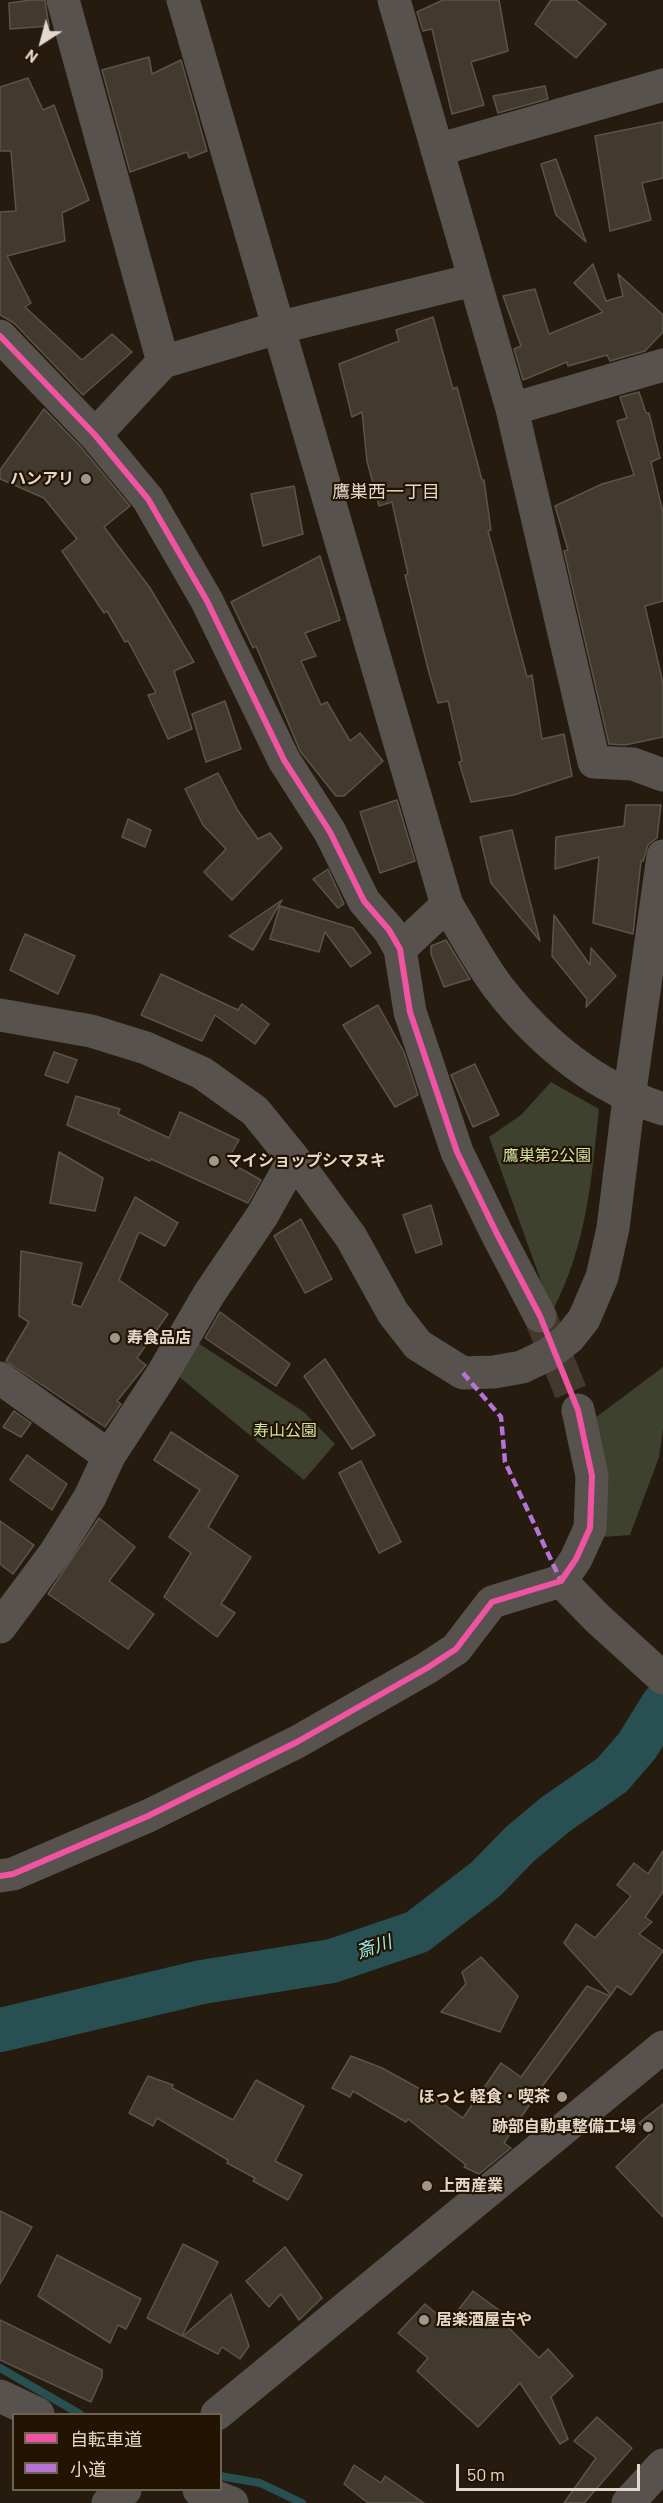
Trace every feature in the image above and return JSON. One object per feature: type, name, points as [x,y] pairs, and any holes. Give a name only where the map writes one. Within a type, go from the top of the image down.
[{"type":"street","points":[[63,0],[163,362]]},
{"type":"street","points":[[183,0],[447,904],[497,986],[526,1020],[585,1073],[629,1098],[663,1109]]},
{"type":"street","points":[[394,0],[512,409],[594,762],[633,764],[663,775]]},
{"type":"street","points":[[437,150],[663,85]]},
{"type":"street","points":[[95,435],[163,362],[277,328],[473,280]]},
{"type":"street","points":[[0,336],[95,435],[148,499],[187,563],[284,760],[330,832],[364,901],[389,930],[400,949],[410,1012],[457,1152],[540,1316]]},
{"type":"street","points":[[512,409],[663,365]]},
{"type":"street","points":[[0,1016],[91,1031],[146,1048],[202,1073],[255,1111],[294,1159],[351,1237],[393,1313],[418,1345],[463,1373],[494,1372],[522,1367],[547,1355],[569,1338],[584,1319],[602,1277],[614,1228],[629,1098],[663,856]]},
{"type":"street","points":[[400,949],[447,904]]},
{"type":"street","points":[[0,1627],[55,1553],[90,1497],[109,1456],[163,1373],[208,1294],[262,1216],[294,1159]]},
{"type":"street","points":[[0,1378],[109,1456]]},
{"type":"street","points":[[0,1875],[13,1874],[148,1816],[297,1742],[456,1649],[492,1602],[561,1581],[576,1559],[590,1528],[592,1476],[578,1410]]},
{"type":"street","points":[[561,1581],[597,1618],[663,1678]]},
{"type":"street","points":[[219,2413],[663,2047]]},
{"type":"street","points":[[0,2396],[34,2413]]},
{"type":"street","points":[[628,2503],[663,2465]]},
{"type":"street","points":[[108,2503],[124,2491]]},
{"type":"street","points":[[202,2491],[232,2503]]},
{"type":"green space","name":"鷹巣第2公園","points":[[551,1082],[599,1109],[586,1212],[573,1261],[553,1310],[541,1305],[542,1284],[489,1137],[521,1115]]},
{"type":"green space","name":"寿山公園","points":[[198,1343],[304,1412],[335,1444],[304,1480],[177,1375]]},
{"type":"green space","points":[[663,1367],[663,1429],[659,1457],[630,1535],[602,1537],[591,1421]]},
{"type":"building","points":[[45,0],[49,26],[10,29],[9,3]]},
{"type":"building","points":[[443,0],[499,0],[508,51],[471,62],[484,105],[452,114],[432,29],[423,31],[417,12]]},
{"type":"building","points":[[551,0],[576,0],[606,24],[576,58],[535,24]]},
{"type":"building","points":[[149,57],[152,74],[181,60],[207,151],[189,158],[187,152],[130,172],[102,70]]},
{"type":"building","points":[[28,78],[43,110],[54,105],[89,200],[62,213],[65,241],[7,256],[31,303],[25,307],[82,360],[112,334],[132,352],[83,395],[14,323],[0,315],[0,212],[16,211],[11,151],[0,151],[0,87]]},
{"type":"building","points":[[545,86],[548,99],[498,113],[493,96]]},
{"type":"building","points":[[663,122],[663,178],[642,183],[651,220],[610,231],[595,136]]},
{"type":"building","points":[[556,159],[586,242],[556,215],[541,164]]},
{"type":"building","points":[[593,264],[606,301],[623,296],[618,274],[663,315],[663,332],[645,351],[610,361],[607,355],[568,366],[567,362],[523,380],[514,349],[521,346],[503,296],[535,289],[549,334],[603,312],[574,283]]},
{"type":"building","points":[[433,317],[453,389],[457,387],[482,480],[484,480],[491,530],[488,531],[527,677],[532,675],[542,739],[564,734],[572,776],[514,795],[471,802],[459,762],[462,761],[448,701],[438,703],[428,669],[405,575],[408,574],[392,502],[379,506],[367,461],[362,412],[352,417],[339,364],[399,341],[396,330]]},
{"type":"building","points":[[639,392],[646,413],[649,413],[660,458],[651,462],[663,513],[663,601],[645,606],[663,683],[663,737],[625,745],[609,744],[564,551],[568,550],[555,506],[602,484],[634,475],[617,421],[627,418],[620,397]]},
{"type":"building","points":[[44,409],[81,447],[130,506],[104,527],[150,588],[194,662],[174,671],[192,729],[168,739],[148,695],[156,693],[128,641],[125,642],[107,611],[104,613],[62,551],[77,539],[44,498],[0,479],[0,470]]},
{"type":"building","points":[[294,486],[303,534],[263,546],[251,494]]},
{"type":"building","points":[[320,556],[340,620],[305,633],[316,656],[301,661],[321,705],[327,702],[350,741],[360,733],[383,761],[344,796],[336,796],[300,751],[256,646],[253,648],[231,602]]},
{"type":"building","points":[[225,701],[241,749],[206,762],[192,714]]},
{"type":"building","points":[[218,773],[238,811],[258,839],[270,833],[282,848],[232,900],[204,872],[226,849],[203,825],[185,789]]},
{"type":"building","points":[[397,800],[415,861],[380,873],[360,812]]},
{"type":"building","points":[[626,805],[661,805],[657,838],[648,845],[643,861],[641,861],[633,934],[593,923],[599,857],[555,869],[556,837],[624,826]]},
{"type":"building","points":[[128,819],[151,830],[145,847],[122,837]]},
{"type":"building","points":[[512,830],[540,941],[491,883],[480,837]]},
{"type":"building","points":[[328,869],[344,904],[338,908],[313,879]]},
{"type":"building","points":[[282,900],[253,950],[229,936]]},
{"type":"building","points":[[280,906],[353,928],[371,953],[351,967],[325,932],[319,952],[270,939]]},
{"type":"building","points":[[554,915],[590,965],[591,948],[616,976],[586,1007],[587,999],[552,956]]},
{"type":"building","points":[[25,934],[75,956],[58,994],[10,970]]},
{"type":"building","points":[[446,940],[470,979],[444,987],[431,954],[431,946]]},
{"type":"building","points":[[161,974],[238,1010],[242,1004],[269,1024],[255,1044],[215,1015],[202,1041],[141,1015]]},
{"type":"building","points":[[378,1005],[404,1052],[418,1095],[395,1107],[343,1025]]},
{"type":"building","points":[[54,1052],[77,1060],[68,1083],[45,1075]]},
{"type":"building","points":[[475,1064],[499,1115],[473,1127],[451,1075]]},
{"type":"building","points":[[76,1096],[120,1109],[118,1114],[169,1138],[180,1112],[239,1140],[227,1161],[261,1180],[248,1203],[151,1159],[150,1161],[67,1125]]},
{"type":"building","points":[[59,1152],[103,1178],[95,1211],[50,1203]]},
{"type":"building","points":[[135,1197],[178,1223],[165,1246],[139,1232],[119,1280],[168,1314],[137,1358],[146,1365],[117,1401],[121,1404],[105,1427],[6,1361],[29,1322],[19,1316],[21,1251],[82,1263],[72,1304],[81,1307]]},
{"type":"building","points":[[431,1205],[442,1244],[416,1253],[403,1215]]},
{"type":"building","points":[[301,1219],[332,1279],[305,1293],[274,1236]]},
{"type":"building","points":[[220,1312],[290,1364],[276,1386],[205,1338]]},
{"type":"building","points":[[325,1359],[375,1435],[352,1449],[304,1376]]},
{"type":"building","points":[[14,1411],[31,1423],[21,1437],[3,1427]]},
{"type":"building","points":[[171,1432],[238,1476],[208,1527],[251,1557],[221,1604],[235,1613],[217,1637],[164,1597],[191,1553],[169,1537],[200,1490],[154,1460]]},
{"type":"building","points":[[27,1455],[67,1484],[52,1510],[10,1480]]},
{"type":"building","points":[[361,1461],[401,1542],[379,1553],[339,1473]]},
{"type":"building","points":[[99,1518],[135,1547],[109,1581],[154,1614],[128,1649],[48,1594]]},
{"type":"building","points":[[0,1521],[34,1545],[13,1574],[0,1564]]},
{"type":"building","points":[[663,1851],[663,1892],[645,1917],[652,1922],[639,1934],[663,1951],[631,1995],[617,1986],[611,1995],[564,1943],[576,1924],[595,1938],[631,1896],[617,1885],[634,1863],[648,1874]]},
{"type":"building","points":[[481,1957],[518,1996],[500,2032],[441,2012],[466,1984],[462,1972]]},
{"type":"building","points":[[587,1986],[610,1996],[540,2089],[504,2143],[511,2148],[479,2174],[464,2167],[466,2165],[408,2119],[406,2122],[353,2091],[350,2097],[332,2088],[351,2056],[382,2068],[431,2095],[463,2118],[501,2063],[521,2077]]},
{"type":"building","points":[[148,2076],[173,2085],[172,2088],[233,2120],[256,2080],[304,2106],[275,2161],[302,2175],[288,2200],[253,2181],[255,2178],[227,2163],[228,2160],[157,2118],[153,2126],[129,2113]]},
{"type":"building","points":[[663,2104],[663,2217],[616,2167],[650,2134],[639,2123]]},
{"type":"building","points":[[0,2211],[32,2227],[0,2284]]},
{"type":"building","points":[[183,2244],[218,2262],[182,2336],[147,2318]]},
{"type":"building","points":[[285,2247],[322,2298],[299,2320],[281,2294],[269,2307],[246,2281]]},
{"type":"building","points":[[57,2255],[141,2299],[126,2329],[118,2325],[110,2343],[38,2296]]},
{"type":"building","points":[[473,2291],[503,2313],[499,2318],[539,2358],[548,2349],[573,2376],[551,2397],[568,2439],[560,2444],[520,2383],[478,2427],[417,2371],[428,2358],[398,2333],[425,2304],[448,2323]]},
{"type":"building","points":[[231,2294],[249,2346],[240,2359],[222,2347],[218,2354],[183,2336]]},
{"type":"building","points":[[0,2320],[102,2370],[102,2377],[91,2402],[0,2360]]},
{"type":"building","points":[[597,2417],[632,2448],[584,2503],[564,2503],[596,2458],[574,2441]]},
{"type":"building","points":[[354,2465],[381,2483],[385,2476],[424,2503],[368,2503],[344,2484]]},
{"type":"waterway","name":"斎川","points":[[0,2030],[202,1982],[332,1961],[417,1932],[486,1879],[520,1844],[556,1814],[612,1775],[637,1746],[663,1704]]},
{"type":"waterway","points":[[0,2368],[78,2413]]},
{"type":"waterway","points":[[222,2476],[260,2483],[302,2503]]},
{"type":"tunnel","points":[[540,1316],[578,1410]]},
{"type":"marked path","points":[[463,1373],[501,1417],[505,1462],[561,1581]]},
{"type":"cycle path","points":[[0,336],[95,435],[148,499],[207,601],[284,760],[330,832],[364,901],[389,930],[400,949],[410,1012],[457,1152],[540,1316],[578,1410],[592,1476],[590,1528],[576,1559],[561,1581],[492,1602],[456,1649],[297,1742],[148,1816],[13,1874],[0,1876]]},
{"type":"place","name":"ハンアリ","points":[[86,479]]},
{"type":"place","name":"マイショップシマヌキ","points":[[214,1161]]},
{"type":"place","name":"寿食品店","points":[[115,1338]]},
{"type":"place","name":"ほっと 軽食・喫茶","points":[[562,2097]]},
{"type":"place","name":"跡部自動車整備工場","points":[[648,2127]]},
{"type":"place","name":"上西産業","points":[[427,2186]]},
{"type":"place","name":"居楽酒屋吉や","points":[[424,2320]]},
{"type":"district","name":"鷹巣西一丁目","points":[[386,492]]}]
